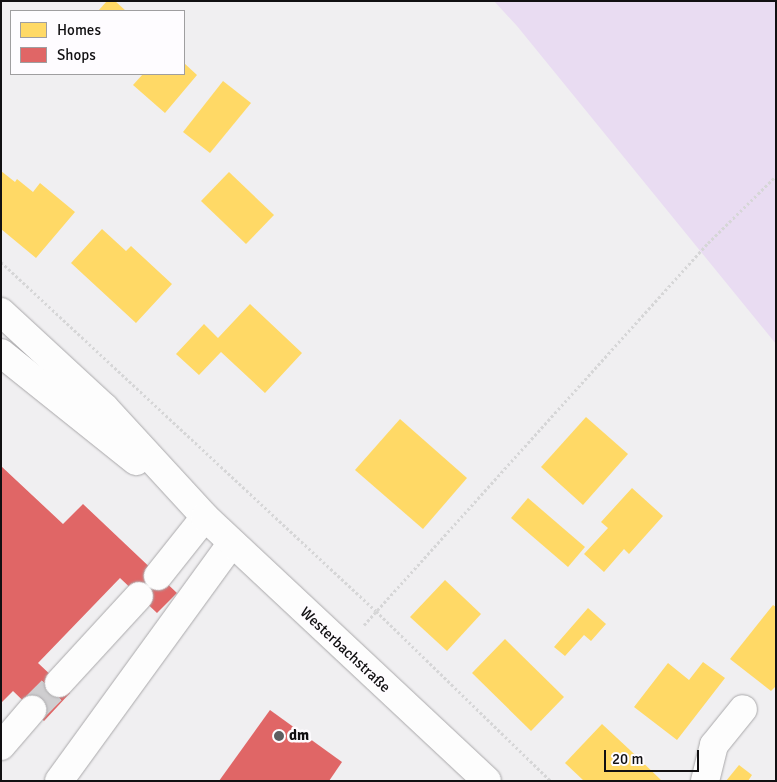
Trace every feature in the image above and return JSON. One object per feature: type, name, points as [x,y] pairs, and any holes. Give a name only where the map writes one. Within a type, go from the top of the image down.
[{"type":"main road","name":"Westerbachstraße","points":[[1,312],[104,407],[205,517],[487,781]]},
{"type":"main road","name":"Westerbachstraße","points":[[1,353],[205,517]]},
{"type":"main road","points":[[158,576],[205,517]]},
{"type":"main road","points":[[59,781],[232,543]]},
{"type":"main road","points":[[59,683],[139,596]]},
{"type":"main road","points":[[704,781],[714,745],[743,709]]},
{"type":"main road","points":[[1,746],[32,710]]},
{"type":"path","points":[[343,648],[708,244],[776,176]]},
{"type":"path","points":[[1,262],[376,611],[551,781]]},
{"type":"shaded area","points":[[494,1],[776,1],[776,344],[517,26]]},
{"type":"building: Homes","points":[[107,1],[115,1],[125,10],[99,10]]},
{"type":"building: Homes","points":[[185,64],[197,75],[165,113],[133,85],[142,75],[185,75]]},
{"type":"building: Homes","points":[[223,81],[251,103],[210,153],[183,132]]},
{"type":"building: Homes","points":[[1,171],[15,182],[17,179],[33,192],[40,183],[75,212],[36,258],[1,229]]},
{"type":"building: Homes","points":[[229,172],[274,215],[246,244],[201,201]]},
{"type":"building: Homes","points":[[102,229],[126,251],[131,246],[172,284],[136,323],[71,263]]},
{"type":"building: Homes","points":[[250,304],[302,353],[265,393],[221,352],[199,375],[176,354],[204,324],[218,338]]},
{"type":"building: Homes","points":[[586,417],[628,454],[583,505],[541,467]]},
{"type":"building: Homes","points":[[400,419],[467,478],[423,529],[355,470]]},
{"type":"building: Homes","points":[[632,488],[663,516],[629,554],[624,549],[604,572],[584,554],[608,528],[601,522]]},
{"type":"building: Homes","points":[[528,498],[585,547],[568,567],[511,518]]},
{"type":"building: Homes","points":[[445,580],[481,614],[447,651],[410,617]]},
{"type":"building: Homes","points":[[773,605],[776,607],[776,686],[771,691],[730,659]]},
{"type":"building: Homes","points":[[588,608],[606,624],[591,641],[584,635],[565,656],[554,647]]},
{"type":"building: Homes","points":[[505,639],[564,697],[531,731],[472,673]]},
{"type":"building: Homes","points":[[703,662],[725,678],[677,740],[634,707],[668,663],[689,680]]},
{"type":"building: Homes","points":[[602,724],[662,781],[584,781],[565,763]]},
{"type":"building: Homes","points":[[739,765],[752,775],[748,781],[726,781]]},
{"type":"building: Shops","points":[[1,466],[63,524],[83,504],[177,593],[157,613],[120,578],[38,663],[70,693],[44,721],[13,691],[1,703]]},
{"type":"building: Shops","name":"dm","points":[[270,710],[342,762],[329,781],[219,781]]},
{"type":"tunnel","points":[[32,710],[59,683]]},
{"type":"place","name":"dm","points":[[279,736]]}]
